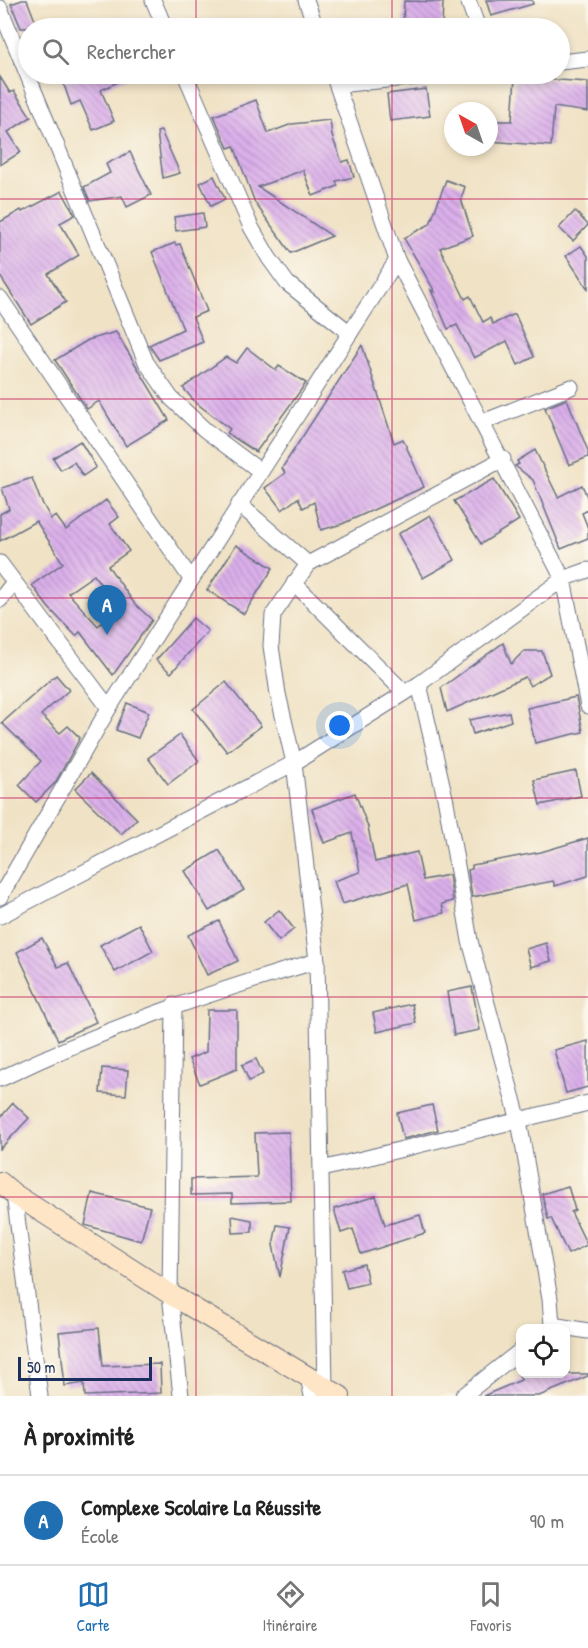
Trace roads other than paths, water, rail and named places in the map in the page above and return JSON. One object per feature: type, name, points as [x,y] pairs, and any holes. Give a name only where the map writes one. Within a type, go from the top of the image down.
[{"type":"street","points":[[153,0],[161,18]]},
{"type":"street","points":[[306,0],[312,18]]},
{"type":"street","points":[[468,0],[474,18]]},
{"type":"street","points":[[0,8],[18,52]]},
{"type":"street","points":[[570,61],[588,59]]},
{"type":"street","points":[[31,84],[146,362],[171,398],[205,430],[260,471]]},
{"type":"street","points":[[189,84],[251,227],[269,258],[287,283],[350,333]]},
{"type":"street","points":[[337,84],[397,260],[483,422],[562,579],[588,706]]},
{"type":"street","points":[[0,897],[109,708],[397,260]]},
{"type":"street","points":[[0,298],[191,579]]},
{"type":"street","points":[[483,422],[571,387]]},
{"type":"street","points":[[321,1389],[322,1169],[317,1087],[317,961],[294,763],[278,694],[270,646],[273,615],[308,564],[502,459]]},
{"type":"street","points":[[239,504],[308,564]]},
{"type":"street","points":[[0,563],[109,708]]},
{"type":"street","points":[[0,916],[294,763],[419,684],[562,579],[588,570]]},
{"type":"street","points":[[0,600],[14,582]]},
{"type":"street","points":[[294,583],[404,692]]},
{"type":"street","points":[[419,684],[446,802],[470,941],[519,1121],[550,1299],[550,1324]]},
{"type":"street","points":[[0,1079],[107,1030],[174,1005],[317,961]]},
{"type":"street","points":[[174,1005],[170,1294],[181,1396]]},
{"type":"street","points":[[322,1169],[588,1103]]},
{"type":"street","points":[[7,1188],[321,1389]]},
{"type":"street","points":[[7,1188],[40,1396]]},
{"type":"street","points":[[570,1329],[588,1331]]},
{"type":"street","points":[[463,1396],[516,1354]]},
{"type":"place","name":"Complexe Scolaire La Réussite","points":[[107,635]]}]
